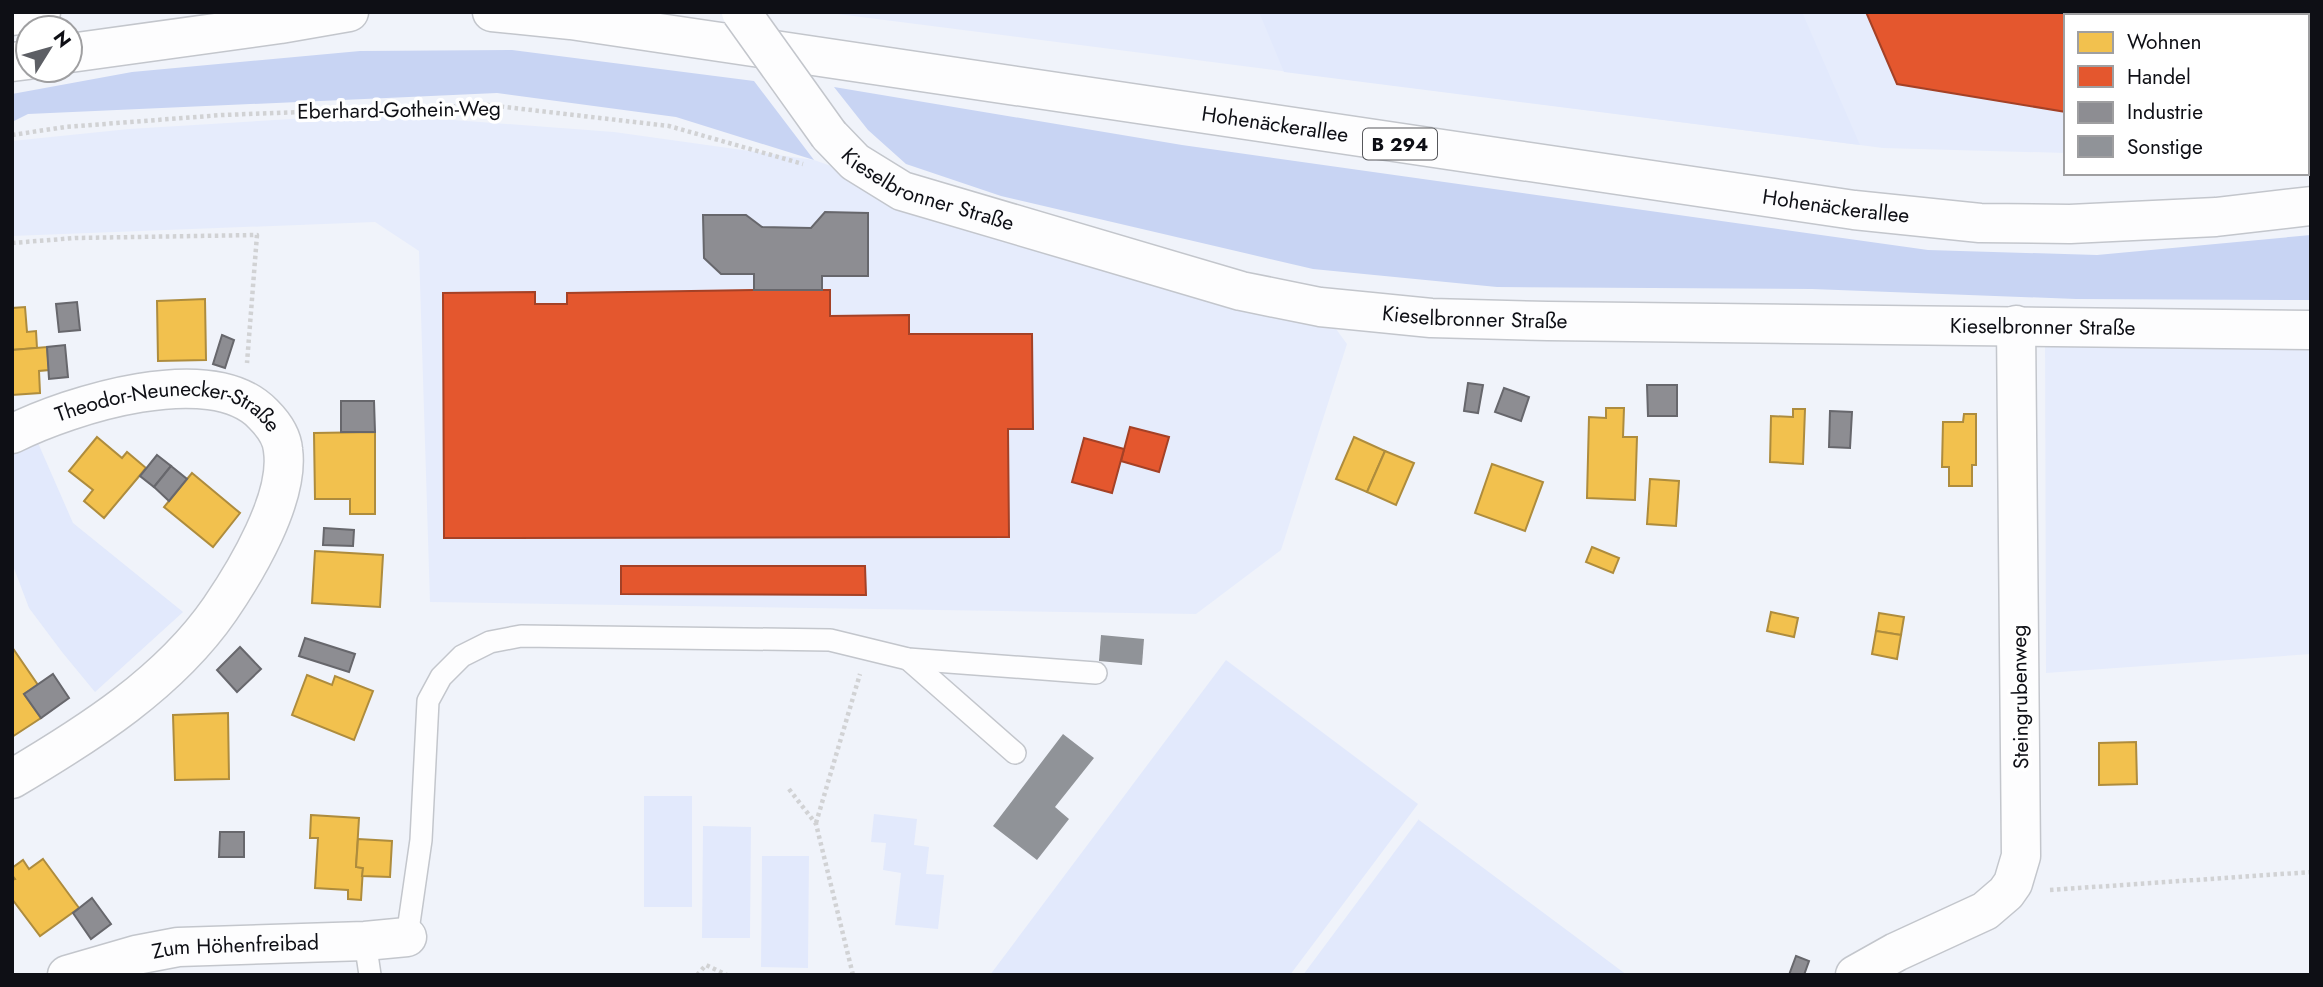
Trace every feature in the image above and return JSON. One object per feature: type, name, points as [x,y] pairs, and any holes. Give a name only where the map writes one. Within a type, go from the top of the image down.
[{"type":"street","points":[[12,16],[41,12]]},
{"type":"street","points":[[84,51],[349,12]]},
{"type":"street","name":"Hohenäckerallee","points":[[492,12],[584,22],[1867,212],[1980,223],[2070,224],[2216,218],[2311,206]]},
{"type":"street","name":"Kieselbronner Straße","points":[[741,12],[820,150],[855,162],[902,191],[1241,291],[1320,307],[1431,318],[1757,325],[2311,330]]},
{"type":"street","name":"Steingrubenweg","points":[[2006,893],[2013,883],[2021,856],[2016,326]]},
{"type":"street","name":"Theodor-Neunecker-Straße","points":[[12,433],[59,414],[119,396],[150,391],[215,390],[244,398],[269,420],[284,449],[284,470],[269,522],[219,611],[149,685],[116,712],[12,779]]},
{"type":"street","points":[[1856,975],[1896,952],[1984,911],[2006,893]]},
{"type":"street","name":"Zum Höhenfreibad","points":[[67,975],[136,955],[178,947],[368,958],[407,937]]},
{"type":"lane","points":[[407,937],[421,840],[428,701],[441,677],[462,656],[490,642],[521,636],[830,640],[908,659],[1096,673]]},
{"type":"lane","points":[[908,659],[1015,752]]},
{"type":"path","name":"Eberhard-Gothein-Weg","points":[[12,135],[65,127],[222,115],[488,105],[669,125],[820,150]]},
{"type":"path","points":[[12,243],[75,238],[257,235],[244,398]]},
{"type":"path","points":[[816,824],[868,650]]},
{"type":"path","points":[[789,789],[816,824],[853,975]]},
{"type":"path","points":[[2006,893],[2311,873]]},
{"type":"path","points":[[697,975],[706,965],[727,975]]},
{"type":"shaded area","points":[[822,12],[2311,12],[2311,146],[2309,14],[2064,14],[2064,153],[1883,148]]},
{"type":"shaded area","points":[[1259,12],[1802,12],[1860,145],[1284,72]]},
{"type":"shaded area","points":[[512,50],[754,81],[814,160],[676,117],[497,93],[28,114],[12,122],[12,94],[67,84],[84,84],[84,81],[132,72],[360,51]]},
{"type":"shaded area","points":[[834,87],[1182,145],[1928,250],[2097,255],[2311,235],[2311,300],[2076,299],[1812,289],[1497,287],[1313,269],[1001,196],[906,164],[868,130]]},
{"type":"shaded area","points":[[374,114],[614,132],[814,160],[902,191],[1320,307],[1347,344],[1281,550],[1196,614],[430,602],[419,251],[375,222],[12,236],[12,141],[129,129]]},
{"type":"shaded area","points":[[2311,346],[2311,654],[2046,673],[2045,347]]},
{"type":"shaded area","points":[[31,427],[73,523],[183,612],[95,692],[29,608],[12,563],[12,436]]},
{"type":"shaded area","points":[[1226,660],[1418,804],[1308,951],[1290,975],[990,975]]},
{"type":"shaded area","points":[[644,796],[692,796],[692,907],[644,907]]},
{"type":"shaded area","points":[[874,814],[917,819],[914,845],[929,847],[926,874],[944,875],[938,929],[895,925],[901,873],[883,870],[886,843],[871,842]]},
{"type":"shaded area","points":[[1419,820],[1627,975],[1303,975]]},
{"type":"shaded area","points":[[703,826],[751,827],[750,938],[702,938]]},
{"type":"shaded area","points":[[762,856],[809,856],[808,968],[761,967]]},
{"type":"building: Wohnen","points":[[205,299],[206,360],[158,361],[157,301]]},
{"type":"building: Wohnen","points":[[25,307],[27,332],[36,331],[37,348],[12,350],[12,308]]},
{"type":"building: Wohnen","points":[[47,347],[49,370],[39,371],[40,393],[12,395],[12,350]]},
{"type":"building: Wohnen","points":[[1606,408],[1624,408],[1623,437],[1637,437],[1635,500],[1587,498],[1589,417],[1606,418]]},
{"type":"building: Wohnen","points":[[1793,409],[1805,409],[1803,464],[1770,462],[1771,416],[1793,417]]},
{"type":"building: Wohnen","points":[[1964,414],[1976,414],[1976,465],[1972,465],[1972,486],[1949,486],[1949,467],[1942,467],[1943,422],[1963,422]]},
{"type":"building: Wohnen","points":[[375,432],[375,514],[350,514],[350,499],[315,499],[314,433]]},
{"type":"building: Wohnen","points":[[97,437],[122,458],[127,452],[146,468],[104,518],[84,501],[93,490],[69,471]]},
{"type":"building: Wohnen","points":[[1354,437],[1385,451],[1367,492],[1336,479]]},
{"type":"building: Wohnen","points":[[1385,451],[1414,463],[1396,505],[1367,492]]},
{"type":"building: Wohnen","points":[[1492,464],[1543,482],[1525,531],[1475,513]]},
{"type":"building: Wohnen","points":[[192,473],[240,513],[213,547],[164,507]]},
{"type":"building: Wohnen","points":[[1650,479],[1679,481],[1676,526],[1647,524]]},
{"type":"building: Wohnen","points":[[1592,547],[1619,558],[1613,573],[1586,562]]},
{"type":"building: Wohnen","points":[[315,551],[383,555],[380,607],[312,603]]},
{"type":"building: Wohnen","points":[[1771,612],[1798,618],[1794,637],[1767,631]]},
{"type":"building: Wohnen","points":[[1879,613],[1904,617],[1901,635],[1876,631]]},
{"type":"building: Wohnen","points":[[1876,631],[1901,635],[1897,659],[1872,654]]},
{"type":"building: Wohnen","points":[[12,647],[38,685],[24,694],[41,718],[12,737]]},
{"type":"building: Wohnen","points":[[307,675],[332,685],[335,676],[373,691],[354,740],[292,715]]},
{"type":"building: Wohnen","points":[[228,713],[229,779],[175,780],[173,715]]},
{"type":"building: Wohnen","points":[[2136,742],[2137,784],[2099,785],[2099,743]]},
{"type":"building: Wohnen","points":[[311,815],[359,818],[356,867],[363,868],[361,900],[348,899],[348,890],[315,888],[318,838],[310,838]]},
{"type":"building: Wohnen","points":[[358,839],[392,841],[390,877],[362,876],[363,868],[356,867]]},
{"type":"building: Wohnen","points":[[43,859],[79,908],[40,936],[12,899],[12,880],[15,879],[12,868],[23,860],[29,869]]},
{"type":"building: Handel","points":[[1866,12],[2136,12],[2064,14],[2064,112],[1897,84]]},
{"type":"building: Handel","points":[[2311,12],[2311,92],[2309,93],[2309,14],[2254,14]]},
{"type":"building: Handel","points":[[830,290],[830,316],[909,315],[909,334],[1032,334],[1033,429],[1008,429],[1009,537],[444,538],[443,293],[535,292],[535,304],[567,304],[567,293]]},
{"type":"building: Handel","points":[[1130,427],[1169,437],[1159,472],[1121,461]]},
{"type":"building: Handel","points":[[1084,438],[1124,449],[1112,493],[1072,482]]},
{"type":"building: Handel","points":[[621,566],[865,566],[866,595],[621,594]]},
{"type":"building: Industrie","points":[[825,212],[868,213],[868,276],[822,276],[822,290],[754,290],[754,274],[721,274],[704,258],[703,215],[746,215],[762,227],[811,228]]},
{"type":"building: Industrie","points":[[77,302],[80,330],[59,332],[56,304]]},
{"type":"building: Industrie","points":[[222,335],[234,340],[225,368],[213,364]]},
{"type":"building: Industrie","points":[[65,345],[68,377],[49,379],[47,347]]},
{"type":"building: Industrie","points":[[1468,383],[1483,385],[1478,413],[1464,411]]},
{"type":"building: Industrie","points":[[1647,385],[1677,385],[1677,416],[1648,416]]},
{"type":"building: Industrie","points":[[1504,388],[1529,397],[1521,421],[1495,412]]},
{"type":"building: Industrie","points":[[341,401],[374,401],[375,432],[341,432]]},
{"type":"building: Industrie","points":[[1830,411],[1852,412],[1850,448],[1829,447]]},
{"type":"building: Industrie","points":[[157,455],[171,466],[154,487],[140,476]]},
{"type":"building: Industrie","points":[[171,466],[187,479],[169,501],[154,487]]},
{"type":"building: Industrie","points":[[324,528],[354,530],[353,546],[323,545]]},
{"type":"building: Industrie","points":[[305,638],[355,654],[349,672],[299,656]]},
{"type":"building: Industrie","points":[[240,647],[261,669],[237,692],[217,670]]},
{"type":"building: Industrie","points":[[53,674],[69,698],[41,718],[24,694]]},
{"type":"building: Industrie","points":[[220,832],[244,832],[244,857],[219,857]]},
{"type":"building: Industrie","points":[[92,898],[111,924],[91,939],[73,913]]},
{"type":"building: Industrie","points":[[1796,956],[1809,961],[1804,975],[1789,975]]},
{"type":"building: Sonstige","points":[[1101,635],[1144,639],[1142,665],[1099,661]]},
{"type":"building: Sonstige","points":[[1063,734],[1094,758],[1055,807],[1069,819],[1037,860],[993,826]]}]
